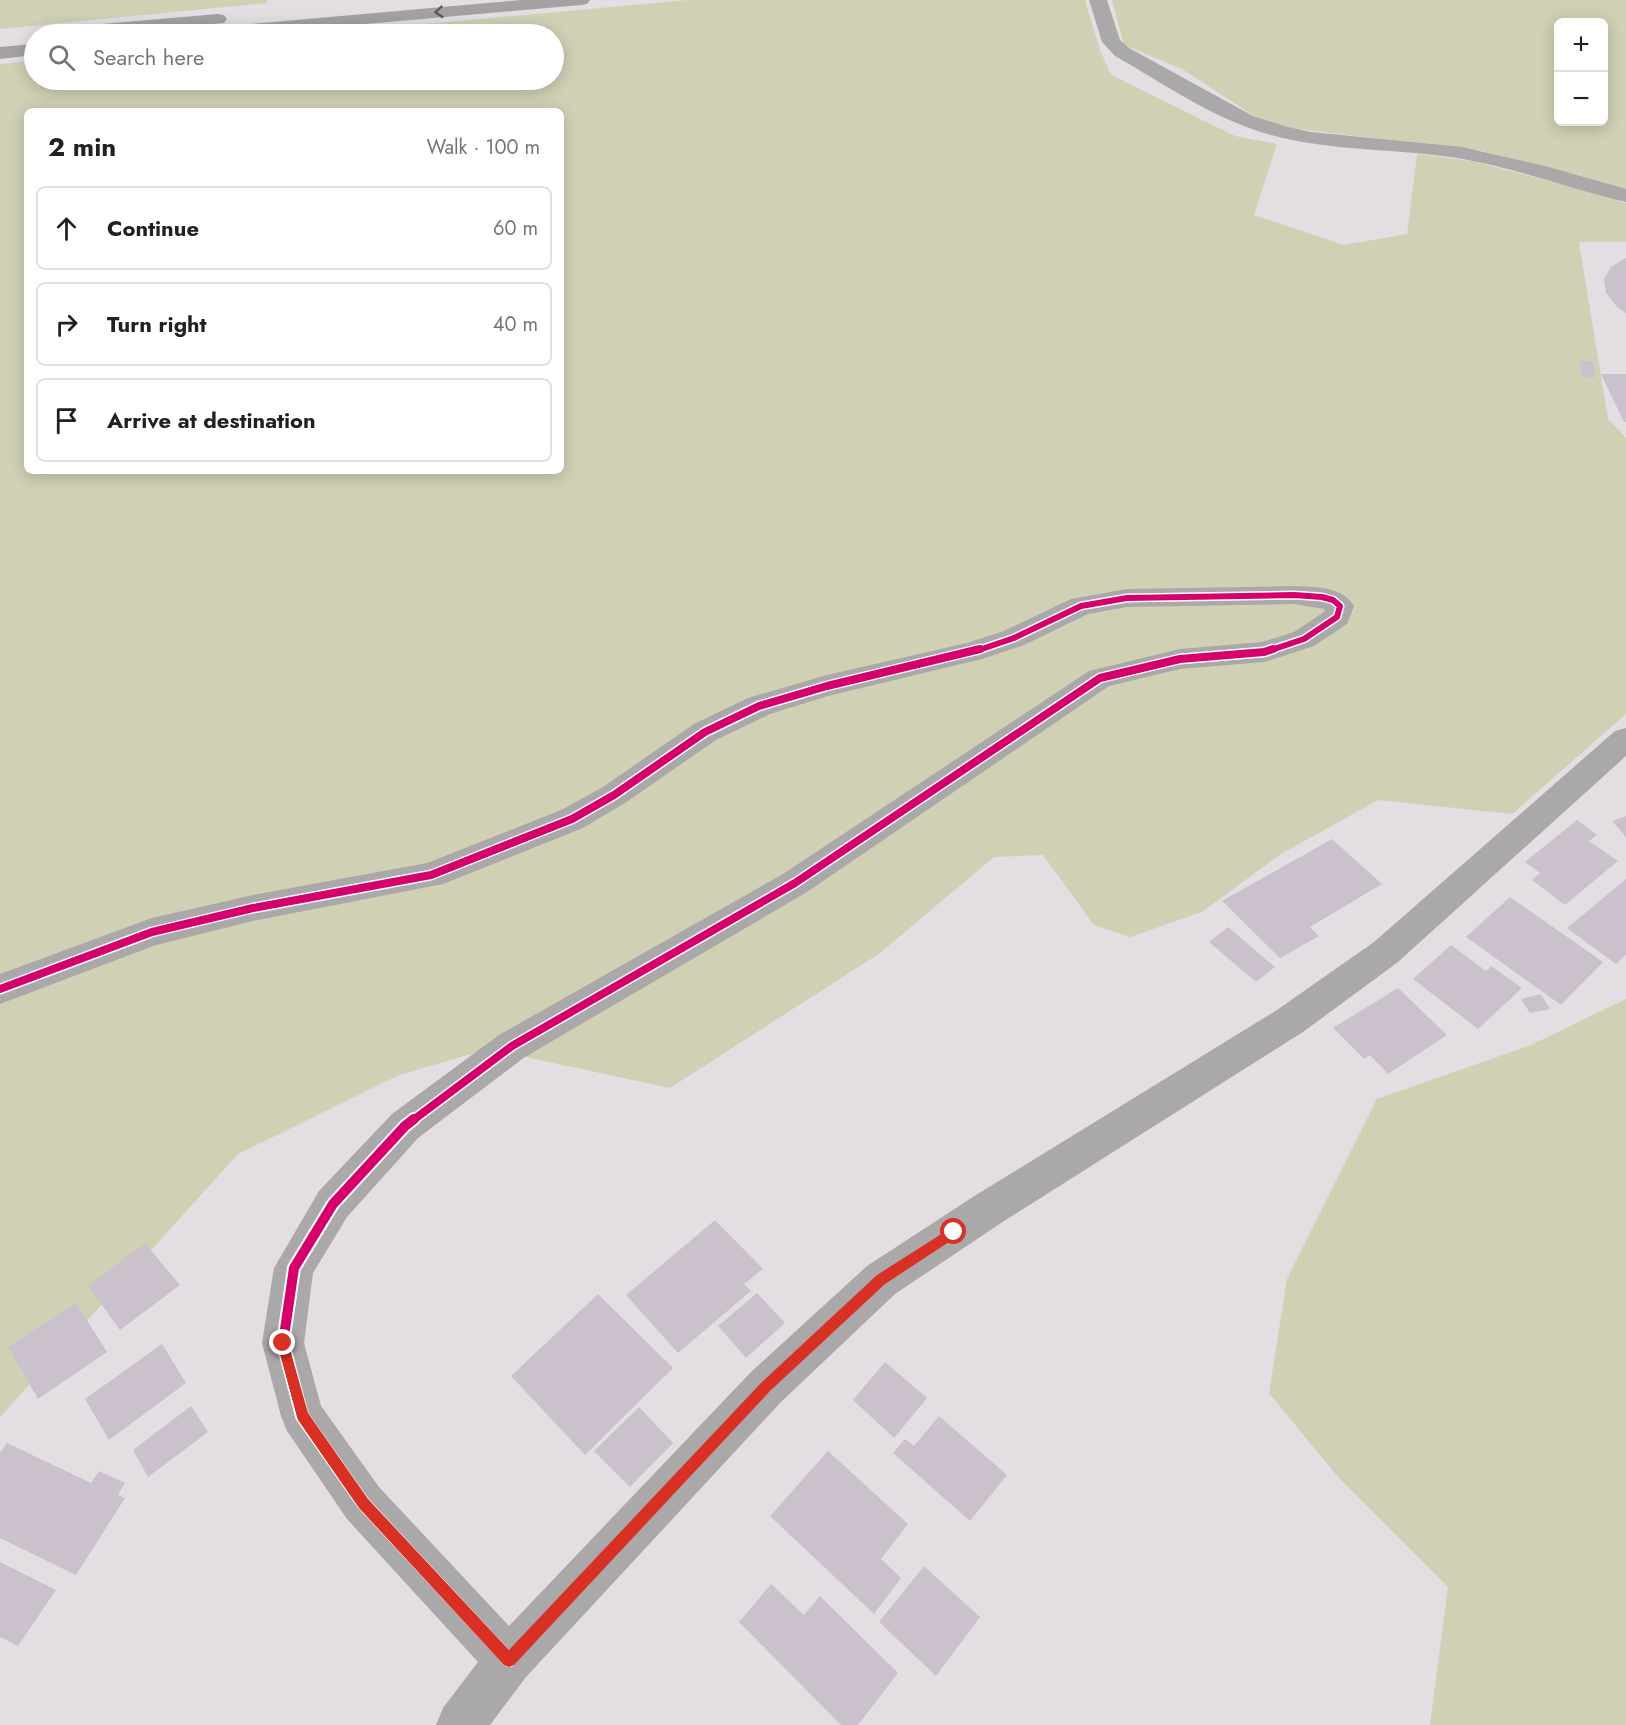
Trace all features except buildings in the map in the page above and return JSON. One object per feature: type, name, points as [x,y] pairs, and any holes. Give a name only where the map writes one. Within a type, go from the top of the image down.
[{"type":"main road","points":[[156,24],[425,0]]},
{"type":"main road","points":[[309,24],[581,0]]},
{"type":"main road","points":[[0,39],[24,36]]},
{"type":"main road","points":[[0,53],[24,51]]},
{"type":"street","points":[[1098,0],[1111,42],[1122,52],[1246,120],[1311,138],[1462,153],[1503,161],[1626,196]]},
{"type":"street","points":[[0,989],[152,932],[253,908],[430,875],[572,819],[614,795],[705,732],[759,706],[827,686],[972,652],[1014,638],[1081,606],[1127,598],[1294,595],[1322,597],[1333,600],[1340,606],[1337,617],[1304,639],[1264,652],[1180,659],[1100,678],[795,883],[512,1046],[405,1126],[333,1204],[294,1268],[290,1289],[283,1343],[302,1416],[363,1503],[509,1660]]},
{"type":"street","points":[[460,1725],[509,1660],[766,1387],[881,1280],[990,1208],[1290,1021],[1386,952],[1626,739]]},
{"type":"green space","points":[[0,0],[267,0],[267,3],[51,24],[24,24],[24,27],[0,29]]},
{"type":"green space","points":[[688,0],[1085,0],[1100,50],[1111,75],[1235,136],[1277,144],[1254,215],[1344,245],[1407,234],[1417,154],[1472,161],[1626,203],[1626,242],[1579,242],[1608,419],[1626,438],[1626,714],[1512,814],[1378,800],[1281,854],[1202,912],[1130,937],[1094,925],[1043,855],[994,857],[880,953],[670,1088],[488,1049],[399,1075],[238,1154],[0,1417],[0,64],[24,62],[24,90],[564,90],[564,24],[426,24]]},
{"type":"green space","points":[[1112,0],[1626,0],[1626,190],[1482,151],[1290,128],[1254,116],[1182,69],[1124,45]]},
{"type":"green space","points":[[1626,999],[1626,1725],[1430,1725],[1448,1587],[1338,1477],[1269,1393],[1287,1279],[1377,1099],[1531,1045]]},
{"type":"cycle path","points":[[0,989],[152,932],[253,908],[431,875],[572,819],[614,795],[705,732],[759,706],[827,686],[972,652],[1014,638],[1081,606],[1127,598],[1294,595],[1322,597],[1333,600],[1340,606],[1337,617],[1304,639],[1264,652],[1180,659],[1100,678],[795,883],[512,1046],[405,1126],[333,1204],[294,1268],[283,1343],[302,1416],[363,1503],[509,1660]]},
{"type":"route","points":[[283,1343],[302,1416],[363,1503],[509,1660],[766,1387],[881,1280],[954,1232]]}]
